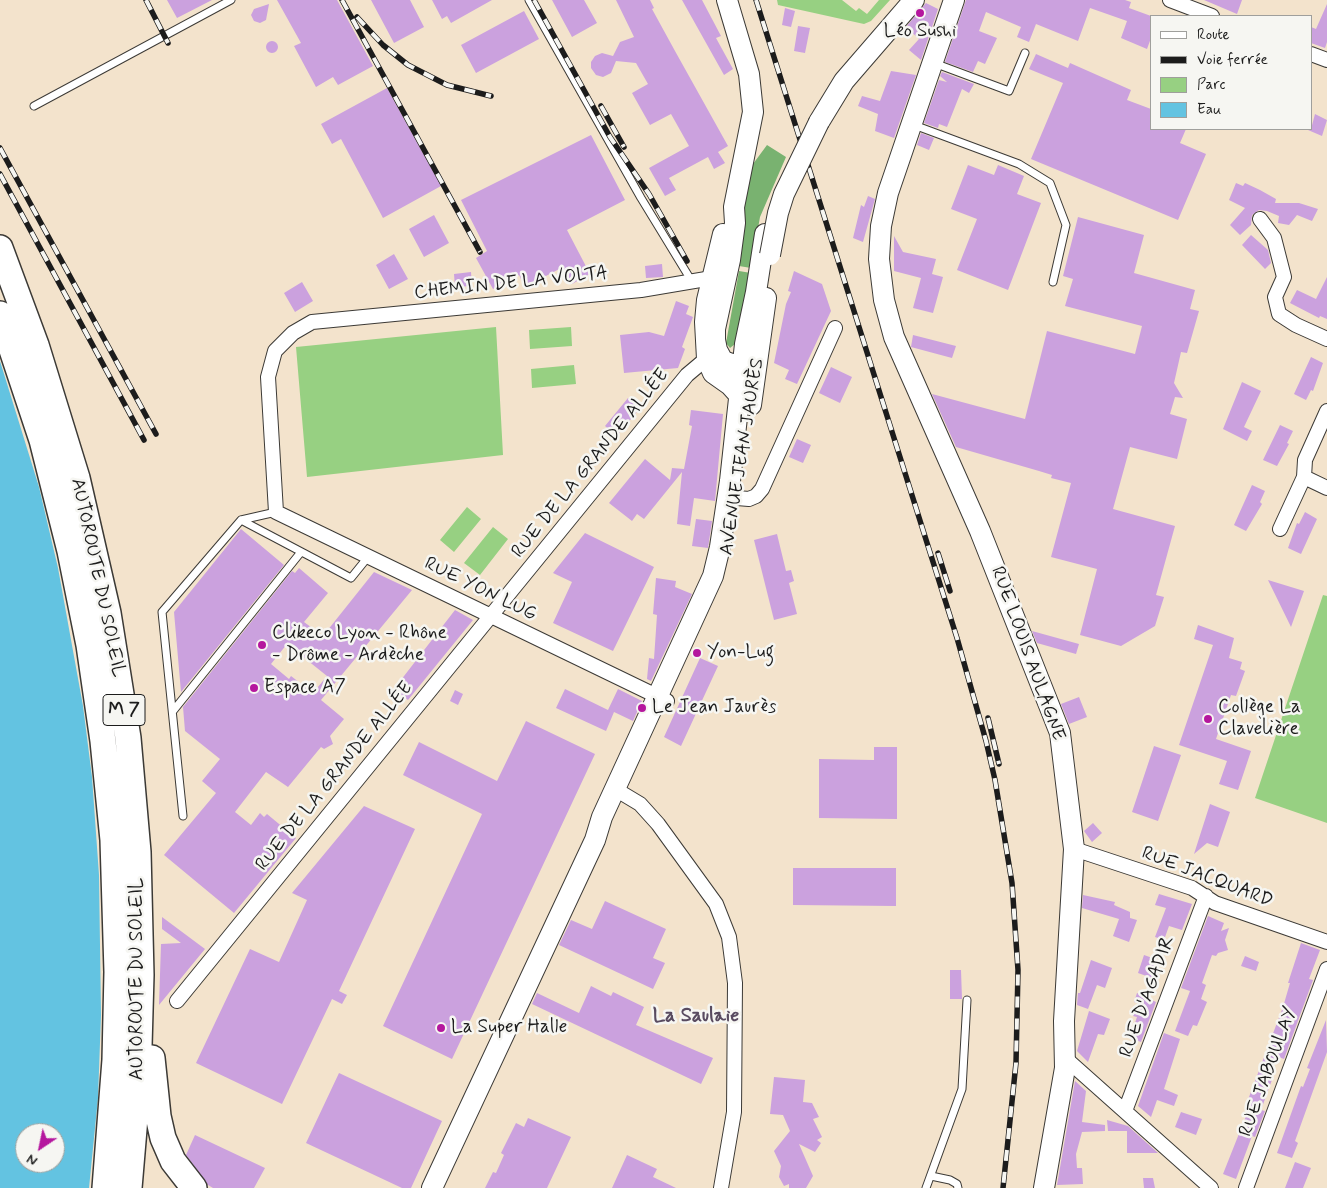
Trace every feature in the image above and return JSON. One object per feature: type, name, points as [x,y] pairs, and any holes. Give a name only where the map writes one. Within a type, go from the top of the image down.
[{"type":"highway","name":"AUTOROUTE DU SOLEIL","points":[[0,248],[36,345],[64,432],[88,522],[108,613],[128,738],[135,810],[140,918],[140,1034],[129,1188]]},
{"type":"highway","name":"AUTOROUTE DU SOLEIL","points":[[0,314],[42,440],[70,551],[89,645],[103,741],[113,840],[117,972],[114,1077],[104,1188]]},
{"type":"highway","points":[[140,918],[158,1116],[163,1138],[173,1161],[194,1188]]},
{"type":"street","points":[[712,354],[715,329],[730,260],[735,223],[734,207],[752,123],[753,101],[749,74],[726,0]]},
{"type":"street","points":[[818,118],[845,65],[900,0]]},
{"type":"street","points":[[818,118],[844,80],[914,0]]},
{"type":"street","name":"RUE LOUIS AULAGNE","points":[[954,0],[884,207],[879,259],[884,300],[894,337],[980,531],[1060,733],[1074,849],[1064,1021],[1066,1058],[1062,1097],[1044,1188]]},
{"type":"street","points":[[1170,0],[1209,15]]},
{"type":"street","points":[[1312,54],[1327,60]]},
{"type":"street","name":"AVENUE JEAN JAURÈS","points":[[734,490],[743,380],[766,253],[770,217],[783,178],[818,118]]},
{"type":"street","points":[[734,207],[726,221],[712,278],[705,322],[712,354],[723,361],[743,380]]},
{"type":"street","points":[[1260,219],[1274,238],[1284,277],[1275,297],[1279,314],[1296,325],[1327,339]]},
{"type":"street","name":"CHEMIN DE LA VOLTA","points":[[276,512],[268,377],[275,351],[293,333],[312,322],[641,290],[712,278]]},
{"type":"street","points":[[712,278],[719,281],[716,310],[718,318]]},
{"type":"street","points":[[734,490],[749,498],[756,496],[762,489],[835,328]]},
{"type":"street","name":"RUE DE LA GRANDE ALLÉE","points":[[177,1001],[687,375],[712,354]]},
{"type":"street","name":"AVENUE JEAN JAURÈS","points":[[432,1188],[595,840],[602,816],[619,791],[662,699],[713,576],[742,465],[743,380]]},
{"type":"street","points":[[1280,529],[1304,477],[1305,460],[1327,411]]},
{"type":"street","points":[[1304,477],[1327,488]]},
{"type":"street","name":"RUE YON LUG","points":[[276,512],[662,699]]},
{"type":"street","points":[[619,791],[640,804],[658,824],[716,904],[729,937],[735,982],[734,1112],[721,1188]]},
{"type":"street","name":"RUE JACQUARD","points":[[1074,849],[1192,888],[1215,903],[1327,942]]},
{"type":"street","name":"RUE D'AGADIR","points":[[1125,1111],[1206,896]]},
{"type":"street","name":"RUE JABOULAY","points":[[1246,1188],[1327,969]]},
{"type":"street","points":[[1066,1058],[1211,1188]]},
{"type":"lane","points":[[34,106],[231,0]]},
{"type":"lane","points":[[529,0],[641,198],[692,280]]},
{"type":"lane","points":[[934,62],[1009,91],[1025,53]]},
{"type":"lane","points":[[912,125],[1019,164],[1050,183],[1066,224],[1053,282]]},
{"type":"lane","points":[[183,816],[162,612],[241,520],[276,512]]},
{"type":"lane","points":[[241,520],[351,578],[368,557]]},
{"type":"lane","points":[[173,711],[301,552]]},
{"type":"lane","points":[[926,1188],[962,1089],[967,1000]]},
{"type":"lane","points":[[931,1176],[950,1180],[957,1184],[958,1188]]},
{"type":"green space","points":[[777,0],[842,0],[856,11],[859,8],[867,14],[879,0],[890,0],[871,21],[864,24],[778,5]]},
{"type":"green space","points":[[767,145],[786,157],[760,217],[751,268],[739,266],[742,214],[753,164]]},
{"type":"green space","points":[[739,271],[751,273],[735,344],[730,348],[726,343]]},
{"type":"green space","points":[[496,327],[503,455],[307,477],[296,347]]},
{"type":"green space","points":[[571,327],[572,346],[530,349],[529,330]]},
{"type":"green space","points":[[574,365],[576,384],[532,388],[531,369]]},
{"type":"green space","points":[[467,507],[481,519],[454,552],[440,540]]},
{"type":"green space","points":[[493,527],[508,539],[480,575],[464,563]]},
{"type":"green space","points":[[1323,595],[1327,596],[1327,823],[1255,798]]},
{"type":"water","points":[[0,361],[39,487],[58,568],[83,706],[92,777],[99,875],[101,1015],[98,1098],[89,1188],[0,1188]]},
{"type":"building","points":[[167,0],[212,0],[177,18]]},
{"type":"building","points":[[277,0],[337,0],[373,66],[338,85],[333,77],[316,87],[294,46],[301,43]]},
{"type":"building","points":[[371,0],[410,0],[424,27],[394,43]]},
{"type":"building","points":[[432,0],[492,0],[451,23],[447,16],[442,19]]},
{"type":"building","points":[[552,0],[584,0],[597,23],[572,37]]},
{"type":"building","points":[[616,0],[650,0],[654,8],[652,9],[728,146],[718,152],[725,163],[714,169],[708,157],[669,178],[676,190],[665,196],[649,168],[689,146],[671,114],[650,125],[632,93],[648,84],[636,63],[616,61],[611,73],[603,77],[596,75],[591,68],[591,62],[595,56],[602,53],[613,56],[620,42],[634,37]]},
{"type":"building","points":[[682,0],[702,0],[721,36],[716,38],[733,69],[724,75]]},
{"type":"building","points":[[966,0],[1125,0],[1131,2],[1129,8],[1150,16],[1150,41],[1147,49],[1121,38],[1127,21],[1090,8],[1078,41],[1036,24],[1029,42],[1017,37],[1021,27],[986,12],[979,31],[997,38],[985,64],[978,61],[973,72],[945,62]]},
{"type":"building","points":[[1204,0],[1242,0],[1237,14]]},
{"type":"building","points":[[926,3],[938,9],[921,60],[909,50],[919,39],[906,27]]},
{"type":"building","points":[[269,4],[266,20],[260,23],[254,21],[251,15],[254,9]]},
{"type":"building","points":[[1327,4],[1327,42],[1325,48],[1312,43],[1312,27],[1316,29]]},
{"type":"building","points":[[785,8],[795,11],[791,27],[782,25]]},
{"type":"building","points":[[524,11],[539,39],[476,73],[461,45]]},
{"type":"building","points":[[798,26],[810,28],[805,53],[794,51]]},
{"type":"building","points":[[270,41],[274,41],[278,47],[274,53],[270,53],[266,49],[266,45]]},
{"type":"building","points":[[1036,54],[1068,68],[1070,63],[1131,90],[1127,100],[1150,109],[1150,130],[1186,130],[1180,143],[1206,154],[1178,220],[1031,159],[1063,83],[1029,69]]},
{"type":"building","points":[[891,71],[916,75],[894,138],[875,131],[878,114],[858,106],[862,96],[880,101]]},
{"type":"building","points":[[942,72],[974,84],[969,93],[962,89],[947,127],[939,124],[938,128],[924,123],[939,80],[947,82],[940,76]]},
{"type":"building","points":[[387,88],[441,186],[383,218],[341,139],[332,144],[321,124]]},
{"type":"building","points":[[1315,114],[1327,120],[1322,136],[1308,130],[1312,130]]},
{"type":"building","points":[[921,133],[934,138],[929,150],[917,145]]},
{"type":"building","points":[[591,135],[625,200],[567,230],[590,274],[572,284],[563,267],[525,287],[519,275],[493,289],[476,258],[487,251],[461,200]]},
{"type":"building","points":[[968,165],[994,175],[998,165],[1024,176],[1017,194],[1041,203],[1008,290],[957,270],[977,219],[951,209]]},
{"type":"building","points":[[1236,183],[1243,186],[1245,183],[1260,190],[1276,199],[1275,203],[1299,203],[1318,209],[1312,221],[1297,215],[1289,225],[1278,223],[1279,216],[1259,210],[1252,215],[1251,225],[1240,235],[1230,225],[1245,208],[1229,200]]},
{"type":"building","points":[[868,196],[875,199],[863,242],[853,238],[861,205],[864,207]]},
{"type":"building","points":[[434,215],[449,243],[424,257],[409,229]]},
{"type":"building","points":[[1078,217],[1144,235],[1134,273],[1195,290],[1190,309],[1199,311],[1187,353],[1181,352],[1174,383],[1183,398],[1175,397],[1170,414],[1187,419],[1177,459],[1130,447],[1113,509],[1175,526],[1156,595],[1164,597],[1155,626],[1121,646],[1080,635],[1097,569],[1051,557],[1071,483],[1051,478],[1052,475],[956,447],[932,394],[1025,419],[1047,331],[1135,354],[1142,326],[1065,306],[1073,279],[1063,276]]},
{"type":"building","points":[[1251,235],[1268,250],[1271,263],[1265,269],[1242,245]]},
{"type":"building","points":[[894,236],[903,252],[936,259],[932,274],[943,277],[933,313],[913,308],[921,278],[894,271]]},
{"type":"building","points":[[394,254],[408,279],[389,289],[376,265]]},
{"type":"building","points":[[662,264],[663,277],[646,278],[645,266]]},
{"type":"building","points":[[794,271],[822,284],[831,311],[797,384],[785,379],[789,370],[774,363],[786,304],[791,292],[788,291]]},
{"type":"building","points":[[471,272],[472,286],[455,287],[454,274]]},
{"type":"building","points":[[1327,277],[1327,319],[1320,316],[1319,318],[1290,303],[1297,290],[1316,299]]},
{"type":"building","points":[[302,282],[313,301],[295,312],[284,293]]},
{"type":"building","points":[[676,301],[689,306],[686,314],[693,317],[682,347],[685,349],[678,368],[624,373],[620,335],[649,332],[664,336]]},
{"type":"building","points":[[913,335],[956,346],[952,358],[911,347]]},
{"type":"building","points":[[1311,357],[1323,363],[1313,391],[1311,390],[1306,400],[1294,394]]},
{"type":"building","points":[[831,367],[852,377],[840,403],[819,393]]},
{"type":"building","points":[[1242,382],[1261,391],[1244,427],[1252,431],[1247,441],[1223,429]]},
{"type":"building","points":[[628,398],[640,408],[617,436],[605,426]]},
{"type":"building","points":[[691,410],[723,414],[715,501],[694,498],[690,526],[677,524],[682,472],[644,519],[637,514],[632,521],[609,503],[645,459],[670,480],[672,468],[684,469],[692,426],[689,425]]},
{"type":"building","points":[[1280,425],[1293,431],[1287,443],[1289,444],[1277,466],[1263,460]]},
{"type":"building","points":[[797,439],[811,445],[803,463],[789,457]]},
{"type":"building","points":[[1252,485],[1265,491],[1260,502],[1262,504],[1246,531],[1234,525]]},
{"type":"building","points":[[1305,512],[1317,519],[1301,554],[1288,548],[1297,523],[1299,524]]},
{"type":"building","points":[[696,519],[712,521],[708,548],[692,546]]},
{"type":"building","points":[[241,529],[284,565],[181,692],[174,612]]},
{"type":"building","points":[[585,533],[654,567],[613,651],[553,623],[572,582],[553,573]]},
{"type":"building","points":[[777,534],[786,571],[791,570],[794,581],[789,583],[797,614],[774,620],[754,540]]},
{"type":"building","name":"Espace A7","points":[[299,568],[328,593],[304,622],[323,636],[374,572],[412,590],[321,700],[344,719],[330,736],[333,744],[324,749],[321,747],[288,787],[266,772],[235,812],[251,825],[260,813],[264,817],[267,814],[296,838],[234,913],[164,855],[216,793],[202,781],[220,759],[185,731],[183,707],[292,571],[295,573]],"holes":[[[287,644],[327,676],[313,693],[291,676],[289,679],[271,664]]]},
{"type":"building","points":[[656,578],[676,581],[675,587],[692,594],[651,681],[647,679],[649,658],[654,659],[657,615],[653,614]]},
{"type":"building","points":[[1268,580],[1304,591],[1291,627]]},
{"type":"building","points":[[455,610],[473,620],[408,700],[394,689]]},
{"type":"building","points":[[1198,625],[1234,638],[1229,658],[1242,662],[1240,669],[1245,671],[1236,696],[1231,695],[1216,739],[1251,751],[1238,790],[1219,784],[1227,761],[1179,745],[1213,645],[1194,639]]},
{"type":"building","points":[[1032,631],[1079,644],[1076,654],[1037,643]]},
{"type":"building","points":[[700,658],[718,666],[681,746],[664,737]]},
{"type":"building","points":[[565,689],[608,710],[618,689],[642,701],[633,721],[614,712],[606,731],[556,708]]},
{"type":"building","points":[[455,690],[463,694],[458,705],[450,701]]},
{"type":"building","points":[[1079,697],[1087,717],[1069,724],[1061,704]]},
{"type":"building","points":[[526,721],[595,754],[452,1059],[383,1026],[482,814],[403,775],[419,742],[497,781]]},
{"type":"building","points":[[1154,746],[1181,755],[1158,821],[1132,812]]},
{"type":"building","points":[[874,747],[897,747],[897,819],[819,818],[819,759],[874,760]]},
{"type":"building","points":[[1210,804],[1230,812],[1218,847],[1207,843],[1194,854]]},
{"type":"building","points":[[364,806],[415,829],[339,991],[347,995],[342,1004],[332,999],[282,1104],[196,1063],[250,949],[279,962],[307,900],[292,893]]},
{"type":"building","points":[[1093,823],[1102,833],[1092,842],[1084,831]]},
{"type":"building","points":[[793,868],[896,868],[896,906],[793,905]]},
{"type":"building","points":[[1159,894],[1192,904],[1182,930],[1169,926],[1164,940],[1155,937],[1166,908],[1155,905]]},
{"type":"building","points":[[1083,895],[1115,902],[1114,905],[1130,912],[1130,918],[1137,920],[1129,942],[1113,936],[1119,919],[1082,908]]},
{"type":"building","points":[[605,901],[666,929],[653,958],[665,963],[653,989],[559,945],[571,920],[592,929]]},
{"type":"building","points":[[1208,916],[1224,923],[1221,931],[1229,928],[1225,940],[1228,950],[1218,953],[1216,956],[1212,955],[1202,983],[1206,985],[1201,999],[1207,1002],[1197,1026],[1193,1025],[1188,1036],[1175,1031],[1190,991],[1181,988]]},
{"type":"building","points":[[162,917],[205,949],[159,1005],[161,944],[181,943],[162,929]]},
{"type":"building","points":[[1301,943],[1320,950],[1309,979],[1313,980],[1284,1059],[1276,1056],[1268,1075],[1273,1077],[1261,1110],[1265,1111],[1255,1137],[1252,1136],[1236,1179],[1223,1174],[1250,1106],[1246,1105],[1283,1007],[1290,983],[1288,983]]},
{"type":"building","points":[[1144,955],[1161,961],[1155,979],[1138,973]]},
{"type":"building","points":[[1245,956],[1259,962],[1256,971],[1241,966]]},
{"type":"building","points":[[1091,960],[1112,968],[1105,988],[1097,985],[1088,1009],[1077,1005],[1078,993],[1080,993]]},
{"type":"building","points":[[950,970],[961,970],[962,999],[950,999]]},
{"type":"building","points":[[591,986],[611,996],[613,992],[644,1007],[636,1025],[713,1058],[701,1084],[532,1004],[537,993],[579,1013]]},
{"type":"building","points":[[1137,993],[1156,1002],[1141,1042],[1130,1038],[1137,1017],[1133,1016],[1138,1003],[1134,1002]]},
{"type":"building","points":[[1089,1011],[1110,1019],[1104,1035],[1098,1034],[1088,1062],[1077,1051]]},
{"type":"building","points":[[1326,1020],[1327,1052],[1295,1141],[1298,1143],[1292,1158],[1277,1153],[1301,1086],[1303,1087],[1310,1069],[1307,1068]]},
{"type":"building","points":[[1164,1033],[1180,1039],[1164,1089],[1178,1095],[1174,1106],[1157,1100],[1151,1117],[1138,1106]]},
{"type":"building","points":[[339,1073],[442,1121],[411,1188],[402,1188],[306,1143]]},
{"type":"building","points":[[774,1077],[805,1080],[803,1102],[812,1103],[819,1117],[813,1119],[822,1137],[817,1140],[821,1143],[815,1152],[799,1144],[813,1176],[806,1188],[789,1188],[789,1184],[784,1186],[779,1177],[781,1166],[774,1151],[790,1131],[783,1115],[770,1114]]},
{"type":"building","points":[[1075,1081],[1086,1091],[1082,1122],[1105,1125],[1105,1131],[1082,1132],[1076,1154],[1077,1168],[1082,1168],[1083,1184],[1057,1185]]},
{"type":"building","points":[[1181,1112],[1202,1119],[1196,1135],[1175,1127]]},
{"type":"building","points":[[528,1118],[571,1137],[547,1188],[485,1188],[493,1172],[496,1173],[504,1155],[501,1153],[516,1123],[524,1127]]},
{"type":"building","points":[[1107,1120],[1128,1126],[1158,1153],[1127,1153],[1127,1131],[1108,1131]]},
{"type":"building","points":[[195,1135],[265,1168],[254,1188],[213,1188],[208,1185],[186,1155]]},
{"type":"building","points":[[627,1155],[657,1169],[653,1177],[676,1188],[612,1188]]},
{"type":"building","points":[[1295,1162],[1311,1168],[1303,1188],[1285,1188]]},
{"type":"building","points":[[1143,1178],[1153,1178],[1155,1188],[1144,1188]]},
{"type":"railway","points":[[146,0],[168,43]]},
{"type":"railway","points":[[342,0],[480,252]]},
{"type":"railway","points":[[534,0],[610,137],[649,194],[687,261]]},
{"type":"railway","points":[[756,0],[957,638],[995,780],[1012,883],[1018,970],[1016,1063],[1003,1188]]},
{"type":"railway","points":[[357,17],[383,45],[408,65],[447,85],[491,96]]},
{"type":"railway","points":[[601,106],[624,147]]},
{"type":"railway","points":[[0,148],[156,434]]},
{"type":"railway","points":[[0,174],[144,440]]},
{"type":"railway","points":[[938,553],[950,591]]},
{"type":"railway","points":[[988,718],[999,764]]},
{"type":"place","name":"Léo Sushi","points":[[920,13]]},
{"type":"place","name":"Clikeco Lyon - Rhône - Drôme - Ardèche","points":[[262,645]]},
{"type":"place","name":"Yon-Lug","points":[[697,653]]},
{"type":"place","name":"Espace A7","points":[[254,688]]},
{"type":"place","name":"Le Jean Jaurès","points":[[642,708]]},
{"type":"place","name":"Collège La Clavelière","points":[[1208,719]]},
{"type":"place","name":"La Super Halle","points":[[441,1028]]},
{"type":"district","name":"La Saulaie","points":[[696,1017]]}]
